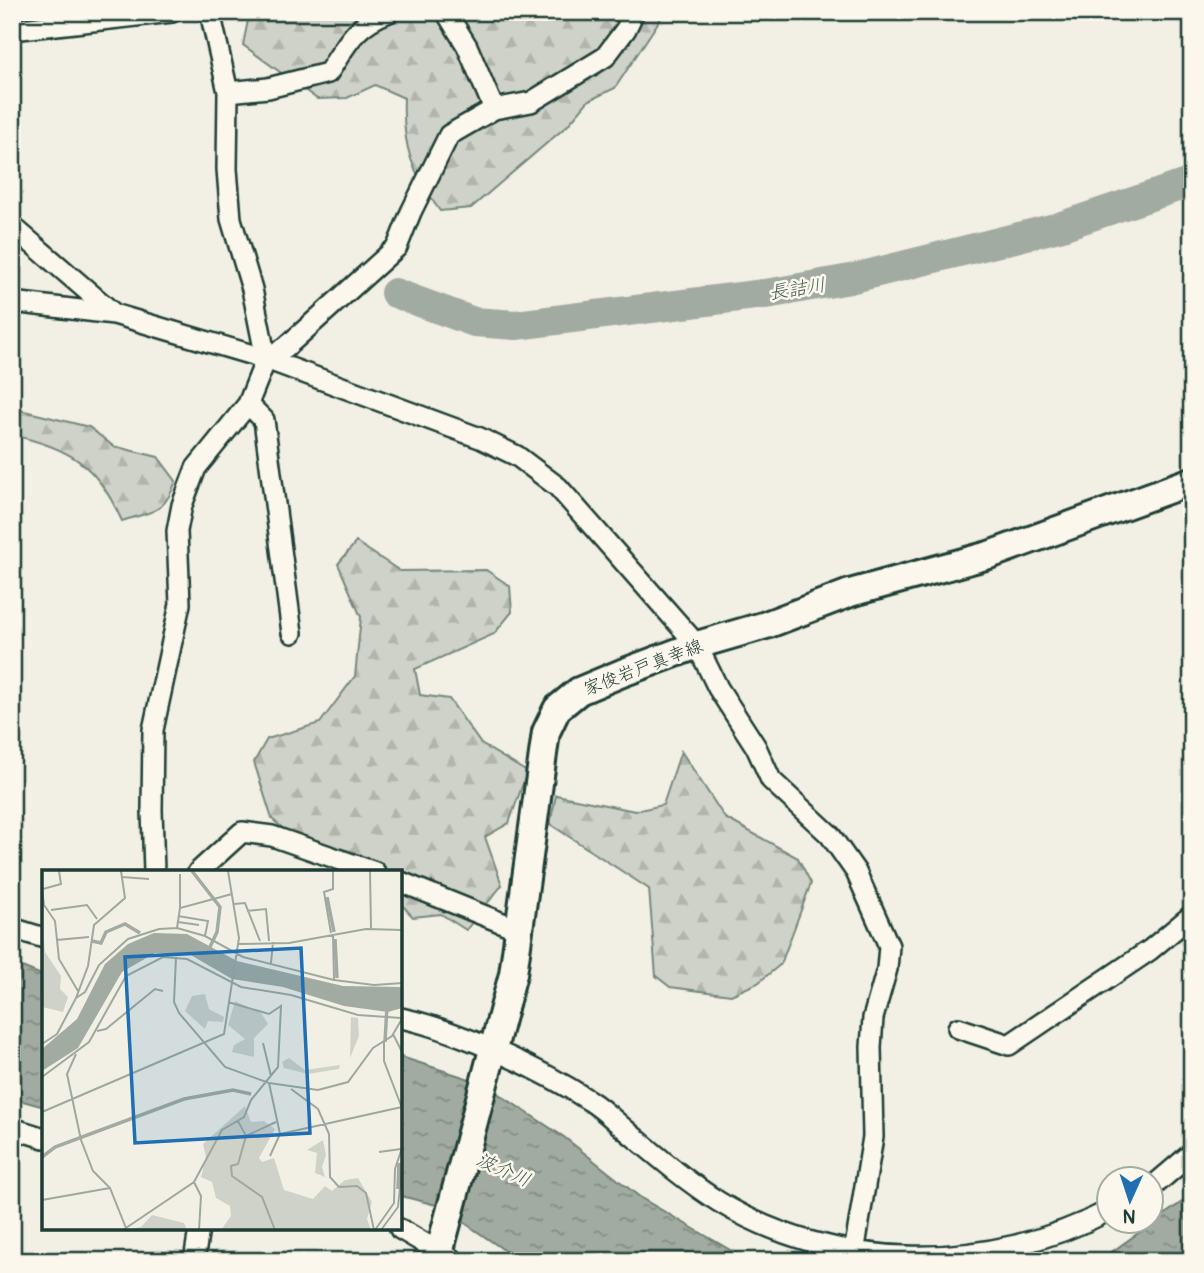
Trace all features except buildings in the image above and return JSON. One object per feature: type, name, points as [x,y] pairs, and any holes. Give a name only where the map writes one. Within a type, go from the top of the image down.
[{"type":"main road","name":"家俊岩戸真幸線","points":[[443,1253],[513,974],[546,732],[557,709],[579,691],[696,645],[766,625],[850,593],[989,555],[1192,481]]},
{"type":"street","points":[[12,30],[172,12]]},
{"type":"street","points":[[154,870],[153,730],[180,604],[177,531],[182,505],[196,468],[248,404],[266,359],[252,289],[232,219],[227,169],[228,92],[210,12]]},
{"type":"street","points":[[228,92],[268,88],[328,73],[355,31],[389,12]]},
{"type":"street","points":[[446,12],[467,47],[494,109]]},
{"type":"street","points":[[266,359],[286,347],[397,247],[411,212],[450,135],[494,109],[531,102],[605,57],[626,29],[634,12]]},
{"type":"street","points":[[12,226],[114,314]]},
{"type":"street","points":[[12,302],[114,314],[266,359],[481,438],[517,456],[558,487],[696,645],[718,688],[756,747],[771,780],[830,835],[856,872],[888,946],[887,969],[873,1018],[873,1138],[854,1253]]},
{"type":"street","points":[[248,404],[264,420],[292,633]]},
{"type":"street","points":[[200,870],[242,832],[272,836],[369,870]]},
{"type":"street","points":[[402,882],[520,930]]},
{"type":"street","points":[[958,1028],[1009,1045],[1150,950],[1192,915]]},
{"type":"street","points":[[12,928],[42,937]]},
{"type":"street","points":[[402,1018],[422,1023],[591,1101],[676,1172],[721,1203],[785,1234],[854,1253],[895,1258],[944,1259],[1039,1241],[1096,1216]]},
{"type":"street","points":[[12,1128],[42,1137]]},
{"type":"street","points":[[1166,1175],[1192,1153]]},
{"type":"street","points":[[402,1230],[443,1253]]},
{"type":"street","points":[[194,1261],[199,1231]]},
{"type":"green space","points":[[252,12],[665,12],[615,88],[588,101],[568,125],[471,208],[440,211],[422,184],[411,158],[405,131],[404,98],[375,85],[347,98],[317,99],[243,45],[249,15]]},
{"type":"green space","points":[[12,408],[89,427],[113,446],[158,457],[176,481],[172,492],[156,510],[122,521],[103,486],[80,462],[51,446],[12,435]]},
{"type":"green space","points":[[356,542],[400,571],[486,570],[510,586],[512,612],[494,634],[415,669],[420,695],[449,699],[481,744],[527,772],[509,823],[485,837],[502,885],[466,930],[441,914],[413,917],[402,905],[402,870],[370,870],[354,852],[294,838],[272,819],[254,762],[267,739],[320,723],[355,676],[361,617],[338,564]]},
{"type":"green space","points":[[681,751],[725,818],[798,858],[811,883],[781,964],[758,983],[731,995],[670,987],[656,976],[649,889],[550,824],[556,795],[635,811],[663,805]]},
{"type":"water","points":[[12,963],[42,975],[42,1106],[12,1098]]},
{"type":"water","name":"波介川","points":[[402,1057],[482,1083],[564,1137],[641,1198],[749,1261],[520,1261],[440,1206],[402,1196]]},
{"type":"water","points":[[1192,1195],[1192,1261],[1089,1261],[1110,1253],[1137,1234],[1166,1234],[1166,1213]]},
{"type":"waterway","name":"長詰川","points":[[395,293],[474,322],[516,325],[772,293],[850,279],[1059,227],[1192,182]]}]
